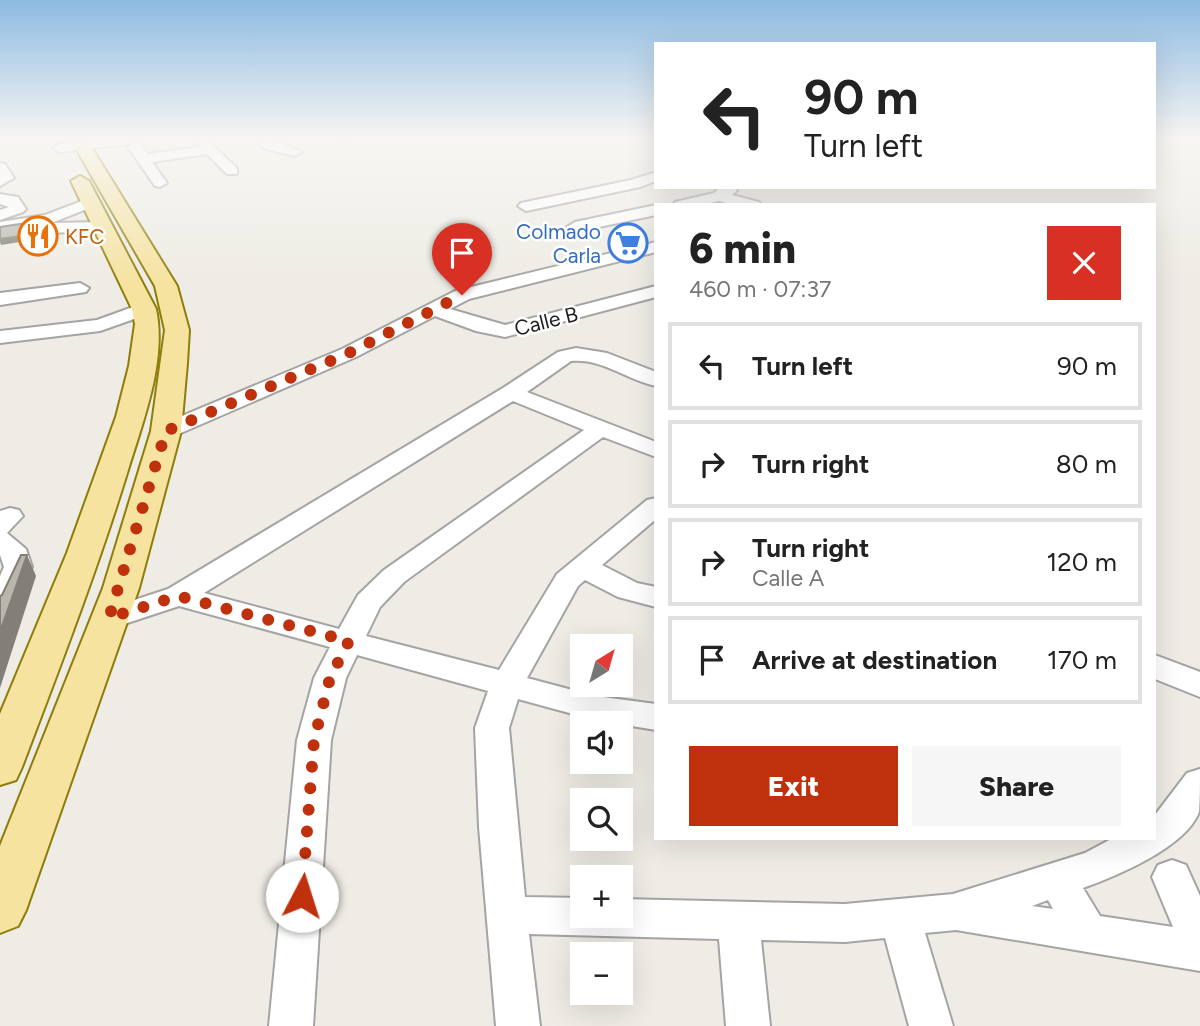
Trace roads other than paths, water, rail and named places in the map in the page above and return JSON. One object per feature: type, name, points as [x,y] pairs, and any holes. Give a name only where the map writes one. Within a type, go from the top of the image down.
[{"type":"main road","points":[[0,767],[7,728],[85,553],[130,417],[142,366],[145,322],[98,215],[89,188]]},
{"type":"main road","points":[[0,910],[109,618],[166,431],[177,330],[172,300],[153,262],[104,188]]},
{"type":"street","points":[[526,206],[616,188]]},
{"type":"street","points":[[687,203],[723,192],[749,203]]},
{"type":"street","points":[[0,199],[13,200],[18,209],[0,215]]},
{"type":"street","points":[[575,227],[654,210]]},
{"type":"street","points":[[0,237],[98,215]]},
{"type":"street","points":[[0,227],[50,224],[98,215]]},
{"type":"street","points":[[166,431],[349,353],[469,293],[654,247]]},
{"type":"street","points":[[0,299],[80,288]]},
{"type":"street","name":"Calle B","points":[[436,310],[483,327],[505,331],[654,292]]},
{"type":"street","points":[[0,337],[145,322]]},
{"type":"street","points":[[109,618],[178,596],[512,393],[565,356],[591,356],[654,379]]},
{"type":"street","points":[[512,393],[654,449]]},
{"type":"street","points":[[291,1026],[314,740],[330,678],[368,602],[394,576],[600,429]]},
{"type":"street","points":[[518,1026],[492,728],[507,684],[567,580],[654,508]]},
{"type":"street","points":[[0,609],[18,568],[16,555],[4,528]]},
{"type":"street","points":[[581,566],[628,590],[654,596]]},
{"type":"street","points":[[178,596],[595,708],[654,717]]},
{"type":"street","points":[[1156,666],[1200,685]]},
{"type":"street","points":[[1156,834],[1167,828],[1200,783]]},
{"type":"street","points":[[508,915],[845,923],[953,912],[1097,866],[1144,840]]},
{"type":"street","points":[[1172,877],[1200,943]]},
{"type":"street","points":[[1058,880],[1087,933]]},
{"type":"street","points":[[953,912],[1200,951]]},
{"type":"street","points":[[900,917],[931,1026]]},
{"type":"street","points":[[738,920],[748,1026]]},
{"type":"place","name":"KFC","points":[[38,236]]},
{"type":"place","name":"Colmado Carla","points":[[628,243]]}]
